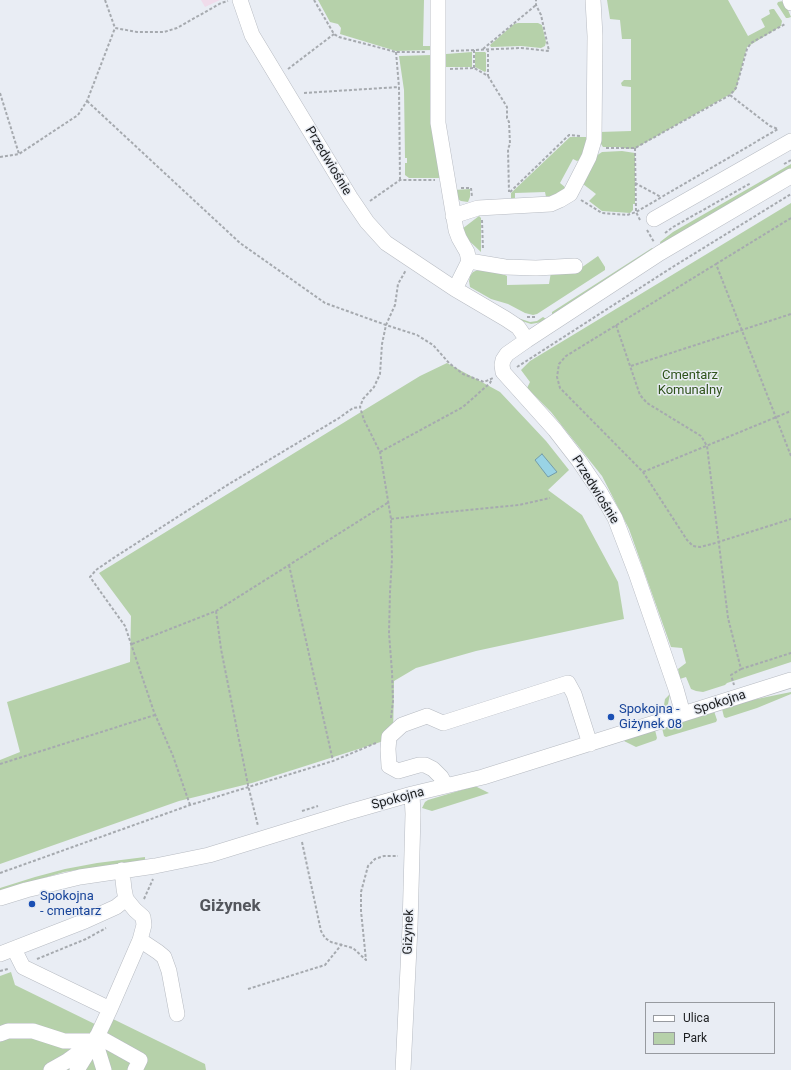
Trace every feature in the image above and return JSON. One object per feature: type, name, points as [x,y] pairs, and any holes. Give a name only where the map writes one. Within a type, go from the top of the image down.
[{"type":"street","name":"Przedwiośnie","points":[[240,0],[252,35],[350,197],[367,222],[386,243],[455,289],[506,318],[518,327],[527,340]]},
{"type":"street","points":[[438,0],[438,123],[456,230],[459,238],[475,262],[505,267],[536,268],[575,266]]},
{"type":"street","points":[[454,216],[478,208],[551,204],[570,194],[576,184],[594,142],[595,36],[593,0]]},
{"type":"street","points":[[654,219],[787,136]]},
{"type":"street","points":[[497,375],[507,354],[527,340],[660,253],[791,176]]},
{"type":"street","points":[[455,289],[475,262]]},
{"type":"street","name":"Przedwiośnie","points":[[497,375],[555,430],[579,461],[600,492],[615,518],[636,573],[676,689],[683,714]]},
{"type":"street","name":"Spokojna","points":[[0,898],[80,877],[155,866],[209,855],[258,833],[483,777],[791,680]]},
{"type":"street","points":[[446,786],[441,777],[433,769],[425,765],[419,765],[398,771],[389,766],[389,737],[402,725],[427,716],[443,723],[568,683],[574,694],[590,744]]},
{"type":"street","name":"Giżynek","points":[[403,1070],[410,927],[412,794]]},
{"type":"street","points":[[77,1070],[96,1039],[110,1009],[140,940],[144,925],[143,917],[131,905],[124,889],[122,870]]},
{"type":"street","points":[[110,1009],[22,968],[21,965],[7,952],[85,922],[116,907],[131,905]]},
{"type":"street","points":[[140,940],[164,957],[169,971],[177,1014]]},
{"type":"street","points":[[0,1034],[8,1031],[33,1031],[64,1041],[96,1039],[140,1060],[136,1070]]},
{"type":"street","points":[[51,1070],[67,1061],[96,1039]]},
{"type":"street","points":[[96,1039],[104,1070]]},
{"type":"path","points":[[0,157],[19,154],[78,115],[87,101],[115,28],[105,0]]},
{"type":"path","points":[[115,28],[137,32],[164,32],[186,24],[221,3],[232,0]]},
{"type":"path","points":[[483,49],[536,5]]},
{"type":"path","points":[[445,69],[474,68],[488,76],[507,107],[510,144],[508,149],[509,192],[568,135],[594,142],[635,148],[730,96],[736,88],[747,49],[751,43],[785,24]]},
{"type":"path","points":[[288,70],[334,34]]},
{"type":"path","points":[[488,49],[488,76]]},
{"type":"path","points":[[474,50],[474,68]]},
{"type":"path","points":[[396,52],[400,87],[400,180]]},
{"type":"path","points":[[304,92],[400,87]]},
{"type":"path","points":[[0,93],[19,154]]},
{"type":"path","points":[[730,96],[770,126],[778,129],[787,136]]},
{"type":"path","points":[[87,101],[240,243],[325,303],[386,326],[417,335],[433,345],[449,363],[463,374],[484,382],[520,365],[670,268],[791,194]]},
{"type":"path","points":[[570,194],[602,213],[627,215],[636,212],[778,129]]},
{"type":"path","points":[[635,148],[636,212],[657,248]]},
{"type":"path","points":[[370,201],[400,180],[448,179],[454,180],[455,188],[471,188],[472,202],[478,208],[482,217],[483,250],[475,262]]},
{"type":"path","points":[[635,183],[662,197]]},
{"type":"path","points":[[791,218],[566,356],[559,364],[557,377],[560,388],[643,472],[693,546],[700,547],[791,519]]},
{"type":"path","points":[[0,873],[190,805],[249,788],[332,761],[389,737],[393,701],[389,632],[392,559],[391,519],[380,452],[364,420],[360,407],[363,399],[374,387],[380,374],[382,344],[386,326],[395,305],[398,284],[411,260]]},
{"type":"path","points":[[716,264],[791,456]]},
{"type":"path","points":[[630,366],[791,314]]},
{"type":"path","points":[[616,325],[640,395],[647,404],[701,436],[706,446],[728,618],[741,668]]},
{"type":"path","points":[[380,452],[464,407],[497,375]]},
{"type":"path","points":[[190,805],[173,756],[155,715],[125,626],[90,578],[96,570],[229,484],[339,418],[353,408],[360,407]]},
{"type":"path","points":[[643,472],[791,411]]},
{"type":"path","points":[[391,519],[519,505],[550,498]]},
{"type":"path","points":[[132,644],[216,611],[389,502]]},
{"type":"path","points":[[289,565],[332,761]]},
{"type":"path","points":[[216,611],[221,649],[258,833]]},
{"type":"path","points":[[734,687],[731,675],[741,668],[791,653]]},
{"type":"path","points":[[0,764],[155,715]]},
{"type":"path","points":[[258,833],[264,824]]},
{"type":"path","points":[[302,842],[321,931],[325,938],[331,942],[353,948],[366,960],[361,911],[361,892],[368,866],[375,859],[384,856],[412,856]]},
{"type":"path","points":[[131,905],[146,896],[153,879],[155,866]]},
{"type":"path","points":[[0,971],[21,965],[86,939],[111,925]]},
{"type":"path","points":[[248,989],[325,964],[342,944]]},
{"type":"shaded area","points":[[201,0],[220,0],[205,7]]},
{"type":"green space","points":[[318,0],[424,0],[423,46],[430,46],[432,48],[431,50],[396,51],[340,34],[341,28],[338,24],[330,22]]},
{"type":"green space","points":[[607,0],[728,0],[748,36],[765,27],[761,19],[770,14],[769,10],[774,9],[782,21],[781,26],[747,47],[734,92],[634,149],[603,147],[599,141],[599,132],[631,131],[631,87],[622,86],[621,83],[624,80],[631,80],[631,39],[622,39],[620,20],[610,19]]},
{"type":"green space","points":[[783,1],[791,17],[786,18],[777,4],[778,2]]},
{"type":"green space","points":[[538,23],[542,25],[546,42],[545,46],[541,48],[521,46],[491,47],[490,45],[514,24]]},
{"type":"green space","points":[[472,52],[472,67],[446,67],[446,54]]},
{"type":"green space","points":[[475,52],[486,53],[485,72],[475,67]]},
{"type":"green space","points":[[432,55],[441,175],[439,178],[409,178],[405,175],[405,163],[407,163],[407,158],[405,158],[404,90],[399,56]]},
{"type":"green space","points":[[570,137],[588,137],[582,159],[577,161],[573,159],[560,183],[566,188],[561,195],[546,197],[545,192],[515,193],[515,198],[511,202],[511,193]]},
{"type":"green space","points":[[622,151],[635,153],[635,204],[633,204],[633,210],[630,213],[602,211],[589,201],[596,194],[583,184],[596,156],[602,152]]},
{"type":"green space","points":[[791,164],[791,169],[661,246],[660,242],[673,232]]},
{"type":"green space","points":[[470,189],[470,197],[468,202],[461,201],[456,198],[454,190]]},
{"type":"green space","name":"Cmentarz Komunalny","points":[[791,203],[791,662],[703,692],[696,691],[691,689],[686,677],[680,679],[678,669],[686,663],[682,648],[671,647],[629,529],[602,476],[551,412],[527,388],[530,382],[521,370],[530,361]]},
{"type":"green space","points":[[479,216],[481,218],[481,252],[465,237],[462,229]]},
{"type":"green space","points":[[652,248],[654,250],[552,315],[552,312]]},
{"type":"green space","points":[[598,256],[605,267],[605,270],[537,314],[533,315],[525,313],[508,304],[491,299],[470,287],[470,276],[473,272],[480,269],[491,268],[507,276],[507,285],[549,284],[551,272],[578,270]]},
{"type":"green space","points":[[543,317],[546,319],[542,322],[531,324],[518,318],[530,322],[537,321]]},
{"type":"green space","points":[[447,363],[500,392],[546,441],[569,470],[548,490],[582,515],[618,582],[624,619],[476,651],[416,668],[394,681],[393,738],[252,783],[179,801],[0,864],[0,760],[20,752],[7,702],[130,662],[131,616],[99,573],[420,376]]},
{"type":"green space","points":[[791,692],[791,694],[757,708],[726,718],[724,717],[722,709],[752,700]]},
{"type":"green space","points":[[670,694],[668,704],[657,714],[658,710],[664,705],[665,699]]},
{"type":"green space","points":[[714,711],[717,720],[716,722],[666,737],[664,736],[662,728]]},
{"type":"green space","points":[[655,730],[656,740],[636,747],[624,741],[625,740]]},
{"type":"green space","points":[[475,786],[489,793],[432,811],[422,808],[428,800]]},
{"type":"green space","points":[[145,857],[145,860],[64,872],[0,891],[0,888],[65,869]]},
{"type":"green space","points":[[11,972],[15,985],[107,1030],[113,1019],[205,1064],[206,1070],[0,1070],[0,976]]},
{"type":"water","points":[[542,454],[557,472],[548,477],[535,460]]},
{"type":"place","name":"Spokojna - Giżynek 08","points":[[611,717]]},
{"type":"place","name":"Spokojna - cmentarz","points":[[32,904]]},
{"type":"district","name":"Giżynek","points":[[230,907]]}]
